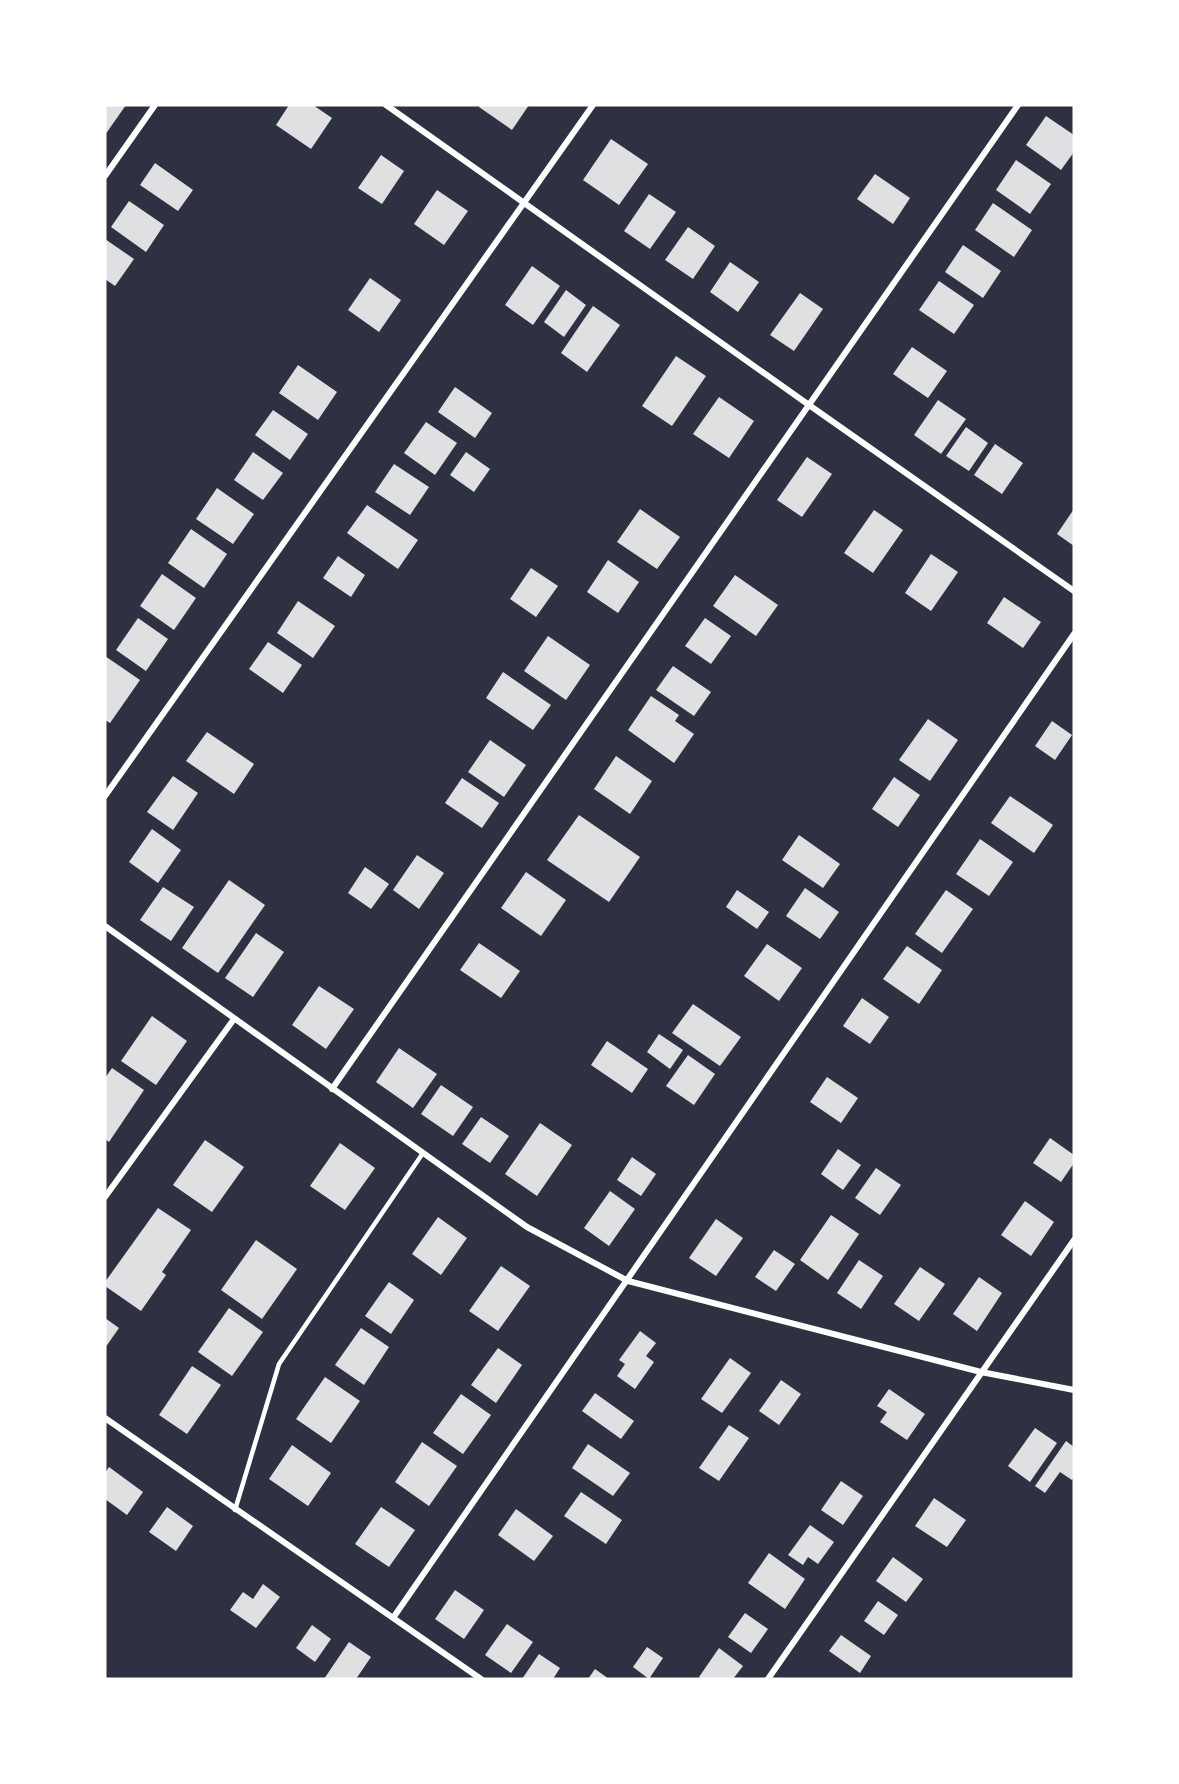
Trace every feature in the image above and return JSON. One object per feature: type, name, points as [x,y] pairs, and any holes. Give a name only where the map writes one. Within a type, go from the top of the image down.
[{"type":"street","points":[[105,176],[155,105]]},
{"type":"street","points":[[386,105],[1074,591]]},
{"type":"street","points":[[105,796],[593,105]]},
{"type":"street","points":[[332,1089],[1018,105]]},
{"type":"street","points":[[393,1618],[1074,634]]},
{"type":"street","points":[[105,926],[527,1227],[628,1281],[981,1372],[1074,1389]]},
{"type":"street","points":[[105,1197],[234,1020]]},
{"type":"street","points":[[768,1679],[1074,1240]]},
{"type":"street","points":[[105,1418],[481,1679]]},
{"type":"lane","points":[[236,1510],[279,1364],[423,1153]]},
{"type":"building","points":[[105,105],[126,105],[105,135]]},
{"type":"building","points":[[289,105],[313,105],[332,118],[311,149],[276,125]]},
{"type":"building","points":[[480,105],[529,105],[512,130],[479,107]]},
{"type":"building","points":[[1046,116],[1074,135],[1074,152],[1061,170],[1026,145]]},
{"type":"building","points":[[611,139],[648,164],[619,205],[583,180]]},
{"type":"building","points":[[381,155],[404,171],[382,204],[358,188]]},
{"type":"building","points":[[1016,160],[1051,184],[1030,214],[996,190]]},
{"type":"building","points":[[155,163],[193,190],[178,211],[140,185]]},
{"type":"building","points":[[875,174],[910,198],[893,224],[857,199]]},
{"type":"building","points":[[437,190],[468,211],[444,245],[414,224]]},
{"type":"building","points":[[649,194],[676,212],[650,249],[624,231]]},
{"type":"building","points":[[129,201],[164,225],[146,252],[111,227]]},
{"type":"building","points":[[993,203],[1032,230],[1014,257],[975,230]]},
{"type":"building","points":[[688,227],[715,246],[693,279],[665,260]]},
{"type":"building","points":[[105,239],[134,259],[115,286],[105,279]]},
{"type":"building","points":[[963,245],[1001,271],[983,298],[945,272]]},
{"type":"building","points":[[730,262],[759,282],[738,312],[710,292]]},
{"type":"building","points":[[532,266],[560,286],[533,325],[505,305]]},
{"type":"building","points":[[370,278],[401,300],[379,332],[348,310]]},
{"type":"building","points":[[939,281],[974,305],[954,334],[919,310]]},
{"type":"building","points":[[566,290],[586,305],[564,337],[544,322]]},
{"type":"building","points":[[800,293],[823,309],[794,351],[770,335]]},
{"type":"building","points":[[593,306],[620,325],[587,372],[561,353]]},
{"type":"building","points":[[912,347],[947,371],[928,398],[893,374]]},
{"type":"building","points":[[676,356],[706,376],[672,426],[642,406]]},
{"type":"building","points":[[298,365],[337,392],[318,420],[279,393]]},
{"type":"building","points":[[455,387],[492,413],[475,438],[438,412]]},
{"type":"building","points":[[719,397],[754,421],[729,458],[693,434]]},
{"type":"building","points":[[938,400],[966,419],[941,454],[914,435]]},
{"type":"building","points":[[273,410],[308,434],[290,460],[255,435]]},
{"type":"building","points":[[426,422],[457,443],[435,475],[404,453]]},
{"type":"building","points":[[966,427],[988,443],[969,471],[946,456]]},
{"type":"building","points":[[995,444],[1023,463],[1002,494],[974,475]]},
{"type":"building","points":[[253,452],[283,473],[263,500],[234,480]]},
{"type":"building","points":[[466,452],[490,469],[474,492],[450,475]]},
{"type":"building","points":[[807,457],[832,474],[802,517],[777,500]]},
{"type":"building","points":[[394,464],[429,487],[410,515],[375,492]]},
{"type":"building","points":[[217,488],[254,514],[233,544],[196,519]]},
{"type":"building","points":[[367,505],[418,540],[398,569],[347,533]]},
{"type":"building","points":[[640,509],[680,537],[657,569],[617,542]]},
{"type":"building","points":[[1074,509],[1074,546],[1057,534]]},
{"type":"building","points":[[874,510],[903,530],[873,573],[844,553]]},
{"type":"building","points":[[191,529],[227,554],[204,588],[168,563]]},
{"type":"building","points":[[931,554],[958,572],[931,611],[905,593]]},
{"type":"building","points":[[338,556],[365,575],[351,597],[323,578]]},
{"type":"building","points":[[608,560],[639,582],[618,613],[587,592]]},
{"type":"building","points":[[531,568],[558,586],[536,617],[510,599]]},
{"type":"building","points":[[162,574],[196,598],[174,630],[140,606]]},
{"type":"building","points":[[735,575],[778,605],[756,636],[713,606]]},
{"type":"building","points":[[1004,597],[1041,622],[1023,648],[987,623]]},
{"type":"building","points":[[298,601],[335,626],[313,658],[277,633]]},
{"type":"building","points":[[138,618],[168,639],[146,671],[116,650]]},
{"type":"building","points":[[705,618],[731,636],[711,664],[685,646]]},
{"type":"building","points":[[548,636],[590,665],[566,700],[524,671]]},
{"type":"building","points":[[268,642],[302,665],[283,693],[249,669]]},
{"type":"building","points":[[105,656],[140,680],[110,723],[105,720]]},
{"type":"building","points":[[673,666],[711,692],[694,716],[656,690]]},
{"type":"building","points":[[503,672],[551,705],[533,730],[486,698]]},
{"type":"building","points":[[651,696],[679,715],[675,721],[694,734],[674,763],[628,730]]},
{"type":"building","points":[[928,719],[958,740],[930,781],[899,760]]},
{"type":"building","points":[[1052,721],[1072,735],[1055,760],[1035,746]]},
{"type":"building","points":[[207,732],[254,764],[234,794],[186,761]]},
{"type":"building","points":[[490,740],[526,765],[504,797],[468,772]]},
{"type":"building","points":[[616,756],[652,781],[630,814],[594,789]]},
{"type":"building","points":[[173,776],[198,793],[173,830],[147,812]]},
{"type":"building","points":[[894,777],[920,795],[898,827],[872,809]]},
{"type":"building","points":[[462,778],[499,803],[482,828],[445,803]]},
{"type":"building","points":[[1010,796],[1053,825],[1034,853],[991,823]]},
{"type":"building","points":[[579,815],[640,857],[609,902],[547,860]]},
{"type":"building","points":[[152,829],[181,850],[158,883],[129,862]]},
{"type":"building","points":[[799,835],[840,864],[823,888],[782,860]]},
{"type":"building","points":[[980,839],[1013,862],[989,896],[956,874]]},
{"type":"building","points":[[417,855],[444,873],[419,909],[393,890]]},
{"type":"building","points":[[365,867],[389,884],[371,909],[348,893]]},
{"type":"building","points":[[526,872],[566,900],[541,936],[501,908]]},
{"type":"building","points":[[229,880],[265,905],[218,973],[182,948]]},
{"type":"building","points":[[163,887],[194,907],[171,941],[140,920]]},
{"type":"building","points":[[805,888],[839,912],[820,939],[786,916]]},
{"type":"building","points":[[737,890],[769,912],[757,929],[726,907]]},
{"type":"building","points":[[946,890],[973,909],[942,953],[915,934]]},
{"type":"building","points":[[256,933],[284,952],[253,997],[225,978]]},
{"type":"building","points":[[479,943],[520,971],[501,998],[460,970]]},
{"type":"building","points":[[767,944],[802,968],[779,1001],[744,976]]},
{"type":"building","points":[[907,946],[942,970],[919,1004],[883,979]]},
{"type":"building","points":[[319,986],[354,1009],[326,1049],[292,1025]]},
{"type":"building","points":[[862,998],[889,1017],[870,1044],[843,1026]]},
{"type":"building","points":[[693,1004],[741,1037],[720,1066],[672,1033]]},
{"type":"building","points":[[152,1016],[187,1041],[156,1085],[121,1061]]},
{"type":"building","points":[[659,1034],[683,1050],[670,1069],[647,1052]]},
{"type":"building","points":[[607,1041],[648,1069],[632,1093],[591,1065]]},
{"type":"building","points":[[399,1048],[437,1074],[413,1108],[376,1082]]},
{"type":"building","points":[[688,1055],[715,1074],[694,1105],[666,1086]]},
{"type":"building","points":[[112,1068],[144,1090],[109,1142],[105,1139],[105,1078]]},
{"type":"building","points":[[827,1077],[858,1098],[841,1123],[810,1102]]},
{"type":"building","points":[[441,1085],[473,1107],[453,1136],[421,1114]]},
{"type":"building","points":[[481,1117],[509,1136],[490,1163],[462,1144]]},
{"type":"building","points":[[540,1123],[572,1145],[537,1196],[505,1174]]},
{"type":"building","points":[[1050,1138],[1074,1155],[1074,1163],[1061,1182],[1033,1163]]},
{"type":"building","points":[[205,1140],[244,1167],[212,1212],[173,1185]]},
{"type":"building","points":[[340,1143],[375,1168],[345,1210],[310,1186]]},
{"type":"building","points":[[838,1149],[861,1165],[843,1190],[821,1174]]},
{"type":"building","points":[[632,1157],[656,1174],[641,1196],[617,1180]]},
{"type":"building","points":[[876,1168],[901,1185],[880,1215],[855,1198]]},
{"type":"building","points":[[610,1191],[635,1209],[609,1246],[584,1228]]},
{"type":"building","points":[[1025,1201],[1054,1222],[1031,1256],[1001,1235]]},
{"type":"building","points":[[158,1208],[191,1230],[162,1272],[166,1275],[141,1311],[105,1286],[105,1282]]},
{"type":"building","points":[[831,1215],[859,1234],[828,1280],[800,1260]]},
{"type":"building","points":[[438,1217],[467,1238],[441,1275],[412,1254]]},
{"type":"building","points":[[716,1219],[743,1238],[716,1276],[689,1258]]},
{"type":"building","points":[[256,1240],[297,1269],[262,1319],[221,1290]]},
{"type":"building","points":[[774,1250],[795,1264],[776,1291],[755,1277]]},
{"type":"building","points":[[859,1260],[883,1276],[861,1309],[837,1293]]},
{"type":"building","points":[[501,1266],[530,1286],[498,1331],[469,1311]]},
{"type":"building","points":[[920,1267],[945,1284],[919,1321],[894,1304]]},
{"type":"building","points":[[979,1277],[1002,1293],[977,1331],[953,1314]]},
{"type":"building","points":[[389,1282],[414,1300],[391,1334],[365,1316]]},
{"type":"building","points":[[229,1308],[263,1332],[232,1376],[198,1352]]},
{"type":"building","points":[[105,1318],[119,1328],[105,1348]]},
{"type":"building","points":[[361,1328],[389,1347],[364,1385],[335,1365]]},
{"type":"building","points":[[640,1331],[656,1343],[646,1356],[654,1362],[635,1389],[617,1376],[625,1364],[619,1360]]},
{"type":"building","points":[[498,1348],[522,1365],[496,1403],[471,1385]]},
{"type":"building","points":[[730,1358],[751,1373],[722,1413],[701,1399]]},
{"type":"building","points":[[192,1366],[221,1385],[187,1434],[159,1415]]},
{"type":"building","points":[[325,1377],[360,1401],[331,1443],[296,1419]]},
{"type":"building","points":[[781,1380],[801,1394],[779,1425],[759,1411]]},
{"type":"building","points":[[889,1389],[925,1414],[907,1440],[880,1422],[887,1412],[877,1406]]},
{"type":"building","points":[[595,1393],[634,1421],[621,1439],[582,1411]]},
{"type":"building","points":[[461,1394],[491,1415],[463,1454],[433,1433]]},
{"type":"building","points":[[729,1425],[749,1438],[719,1481],[699,1468]]},
{"type":"building","points":[[1035,1428],[1057,1443],[1030,1482],[1008,1466]]},
{"type":"building","points":[[1066,1441],[1074,1447],[1074,1477],[1072,1480],[1060,1472],[1045,1493],[1035,1486]]},
{"type":"building","points":[[422,1442],[457,1466],[429,1506],[395,1482]]},
{"type":"building","points":[[588,1444],[630,1473],[613,1496],[572,1468]]},
{"type":"building","points":[[292,1445],[331,1473],[308,1506],[269,1479]]},
{"type":"building","points":[[109,1467],[143,1492],[127,1515],[105,1499],[105,1473]]},
{"type":"building","points":[[841,1481],[863,1496],[843,1525],[821,1510]]},
{"type":"building","points":[[581,1492],[622,1520],[606,1544],[564,1516]]},
{"type":"building","points":[[934,1498],[966,1520],[947,1547],[915,1526]]},
{"type":"building","points":[[167,1507],[193,1526],[176,1551],[149,1532]]},
{"type":"building","points":[[381,1507],[415,1530],[389,1567],[355,1544]]},
{"type":"building","points":[[516,1509],[553,1536],[534,1561],[498,1535]]},
{"type":"building","points":[[810,1525],[834,1542],[818,1564],[808,1557],[803,1565],[788,1555]]},
{"type":"building","points":[[769,1553],[805,1579],[785,1609],[748,1583]]},
{"type":"building","points":[[893,1557],[923,1579],[906,1602],[876,1581]]},
{"type":"building","points":[[263,1584],[280,1597],[256,1628],[230,1610],[243,1592],[253,1599]]},
{"type":"building","points":[[455,1590],[484,1610],[464,1639],[435,1619]]},
{"type":"building","points":[[878,1601],[898,1615],[884,1635],[864,1621]]},
{"type":"building","points":[[745,1613],[768,1629],[751,1653],[728,1637]]},
{"type":"building","points":[[507,1624],[533,1642],[511,1673],[485,1655]]},
{"type":"building","points":[[312,1625],[331,1639],[315,1662],[296,1648]]},
{"type":"building","points":[[841,1635],[871,1656],[860,1673],[829,1651]]},
{"type":"building","points":[[349,1642],[371,1657],[356,1679],[324,1679]]},
{"type":"building","points":[[647,1647],[663,1658],[649,1679],[633,1667]]},
{"type":"building","points":[[719,1648],[743,1666],[733,1679],[702,1679],[699,1677]]},
{"type":"building","points":[[539,1654],[560,1668],[553,1679],[522,1679]]},
{"type":"building","points":[[595,1669],[609,1679],[588,1679]]}]
